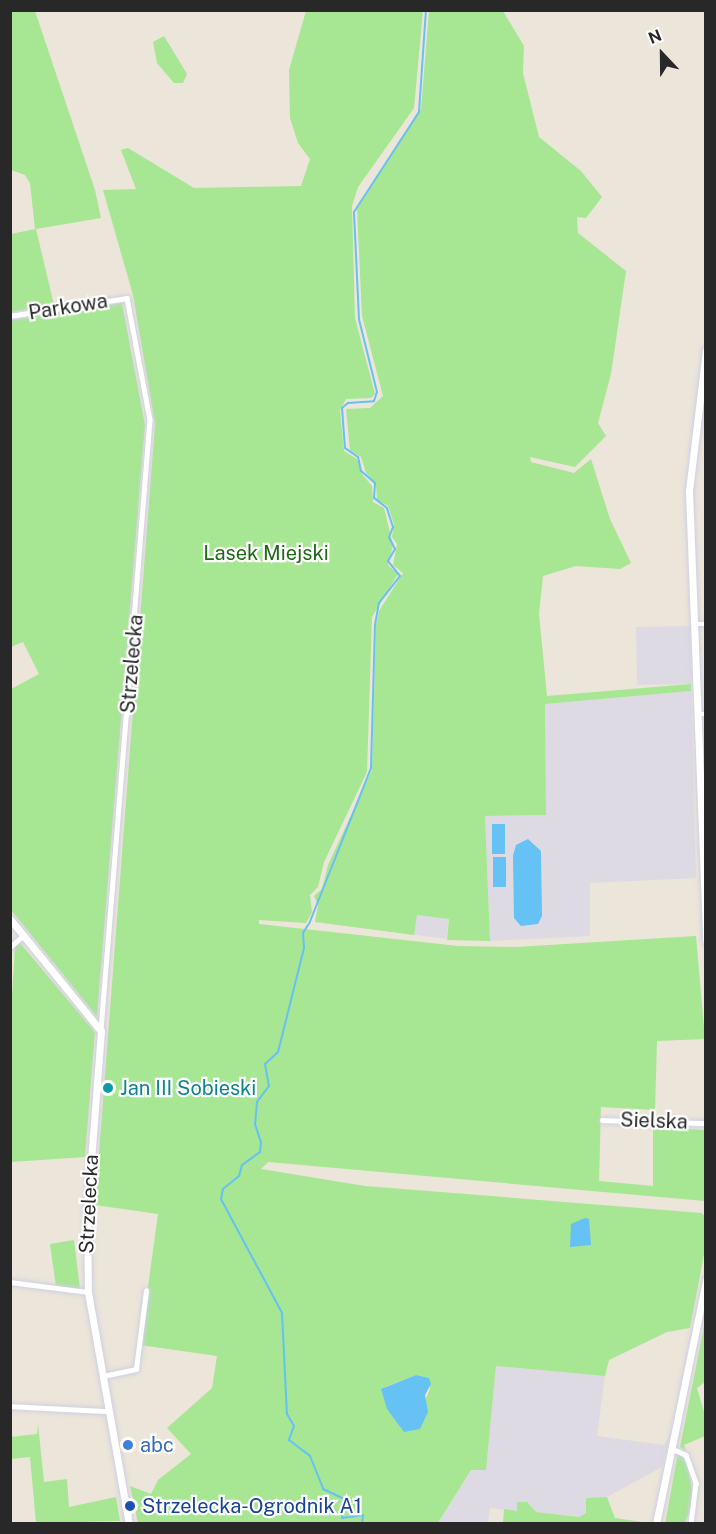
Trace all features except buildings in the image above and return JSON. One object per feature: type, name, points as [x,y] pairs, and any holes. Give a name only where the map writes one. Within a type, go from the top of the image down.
[{"type":"street","name":"Parkowa","points":[[10,316],[126,298]]},
{"type":"street","name":"Strzelecka","points":[[126,298],[150,420],[149,456],[87,1212],[88,1292],[106,1411],[129,1524]]},
{"type":"street","points":[[705,350],[689,491],[702,714],[705,941]]},
{"type":"street","points":[[695,624],[705,624]]},
{"type":"street","points":[[10,919],[101,1031]]},
{"type":"street","points":[[10,947],[24,935]]},
{"type":"street","name":"Sielska","points":[[602,1120],[705,1123]]},
{"type":"street","points":[[656,1524],[673,1449],[705,1280]]},
{"type":"street","points":[[10,1282],[88,1292]]},
{"type":"street","points":[[100,1376],[136,1369],[146,1291]]},
{"type":"street","points":[[10,1406],[106,1411]]},
{"type":"street","points":[[673,1449],[686,1455],[696,1483],[691,1524]]},
{"type":"shaded area","points":[[690,626],[691,684],[637,685],[636,627]]},
{"type":"shaded area","points":[[691,691],[696,878],[590,883],[590,936],[490,941],[485,816],[546,815],[545,704]]},
{"type":"shaded area","points":[[416,915],[449,919],[446,939],[414,935]]},
{"type":"shaded area","points":[[496,1366],[605,1376],[597,1436],[664,1445],[670,1436],[662,1467],[607,1497],[587,1498],[586,1513],[579,1517],[536,1512],[527,1502],[517,1503],[517,1511],[490,1508],[488,1523],[438,1524],[471,1470],[486,1469]]},
{"type":"green space","points":[[11,10],[35,11],[95,190],[101,218],[36,229],[54,305],[11,312],[11,234],[35,229],[30,183],[25,175],[11,170]]},
{"type":"green space","points":[[429,10],[503,11],[524,46],[523,73],[539,137],[581,171],[602,197],[586,218],[577,217],[578,233],[626,271],[611,374],[598,423],[606,436],[575,467],[530,457],[531,462],[574,473],[591,459],[610,519],[631,563],[620,569],[576,566],[543,576],[539,614],[547,696],[691,684],[691,691],[545,704],[546,815],[485,816],[490,941],[447,940],[449,919],[417,915],[414,935],[315,922],[318,905],[314,896],[322,889],[328,865],[372,770],[376,626],[379,611],[403,573],[393,565],[397,544],[392,537],[394,524],[388,506],[377,500],[376,484],[366,473],[361,457],[350,450],[346,409],[370,408],[383,396],[362,316],[357,209],[421,109]]},
{"type":"green space","name":"Lasek Miejski","points":[[306,11],[423,11],[414,108],[358,187],[352,206],[355,318],[375,394],[371,398],[346,399],[340,410],[344,451],[357,459],[362,474],[372,486],[373,502],[384,508],[393,545],[388,565],[398,574],[372,617],[367,772],[324,862],[318,887],[310,895],[312,912],[306,923],[259,920],[259,924],[458,946],[516,947],[696,936],[705,1039],[657,1041],[655,1110],[601,1107],[599,1181],[653,1186],[653,1127],[705,1130],[705,1201],[268,1162],[261,1169],[365,1186],[702,1213],[705,1217],[705,1249],[690,1328],[667,1332],[609,1360],[605,1376],[496,1366],[486,1470],[471,1470],[438,1523],[138,1523],[130,1486],[151,1494],[158,1480],[191,1454],[167,1428],[212,1388],[217,1356],[140,1345],[158,1214],[95,1205],[155,424],[133,295],[103,190],[136,189],[121,150],[128,148],[194,188],[301,186],[310,159],[298,143],[290,118],[289,70]],"holes":[[[416,1375],[429,1378],[430,1389],[424,1403],[385,1387]]]},
{"type":"green space","points":[[164,36],[187,74],[183,83],[174,83],[157,63],[153,42]]},
{"type":"green space","points":[[122,303],[145,425],[97,1017],[11,910],[11,689],[39,674],[23,642],[11,647],[10,320]]},
{"type":"green space","points":[[20,943],[95,1032],[85,1157],[11,1162],[11,1012],[15,947]]},
{"type":"green space","points":[[74,1240],[80,1289],[56,1287],[50,1244]]},
{"type":"green space","points":[[705,1321],[705,1382],[697,1388],[705,1415],[705,1436],[684,1445],[686,1451],[680,1447]]},
{"type":"green space","points":[[38,1424],[44,1482],[67,1479],[69,1507],[116,1497],[120,1521],[36,1523],[30,1457],[11,1459],[10,1437],[37,1434]]},
{"type":"green space","points":[[678,1452],[687,1462],[694,1500],[685,1523],[665,1524]]},
{"type":"green space","points":[[607,1497],[615,1518],[650,1523],[503,1523],[504,1509],[517,1511],[517,1502],[527,1502],[536,1512],[579,1517],[586,1513],[586,1498]]},
{"type":"water","points":[[492,824],[505,824],[505,854],[492,854]]},
{"type":"water","points":[[528,839],[541,851],[542,916],[538,924],[521,926],[514,918],[513,856],[516,845]]},
{"type":"water","points":[[493,857],[506,857],[506,887],[493,887]]},
{"type":"water","points":[[585,1218],[589,1219],[591,1245],[570,1247],[571,1224]]},
{"type":"water","points":[[416,1375],[429,1378],[431,1384],[425,1395],[428,1412],[420,1429],[404,1432],[387,1409],[381,1389]]},
{"type":"waterway","points":[[309,924],[371,768],[375,625],[379,603],[400,576],[388,561],[395,549],[389,537],[393,527],[387,508],[374,498],[375,483],[361,471],[358,457],[345,448],[342,408],[348,403],[374,401],[377,392],[359,319],[354,212],[419,112],[426,10]]},
{"type":"waterway","points":[[308,925],[303,933],[304,948],[278,1052],[265,1064],[269,1086],[257,1102],[255,1124],[261,1142],[260,1152],[242,1165],[239,1176],[223,1189],[221,1199],[282,1313],[287,1414],[294,1426],[289,1440],[310,1456],[323,1489],[344,1499],[342,1518],[363,1515],[362,1524]]},
{"type":"place","name":"Jan III Sobieski","points":[[108,1088]]},
{"type":"place","name":"abc","points":[[128,1445]]},
{"type":"place","name":"Strzelecka-Ogrodnik A1","points":[[130,1506]]}]
